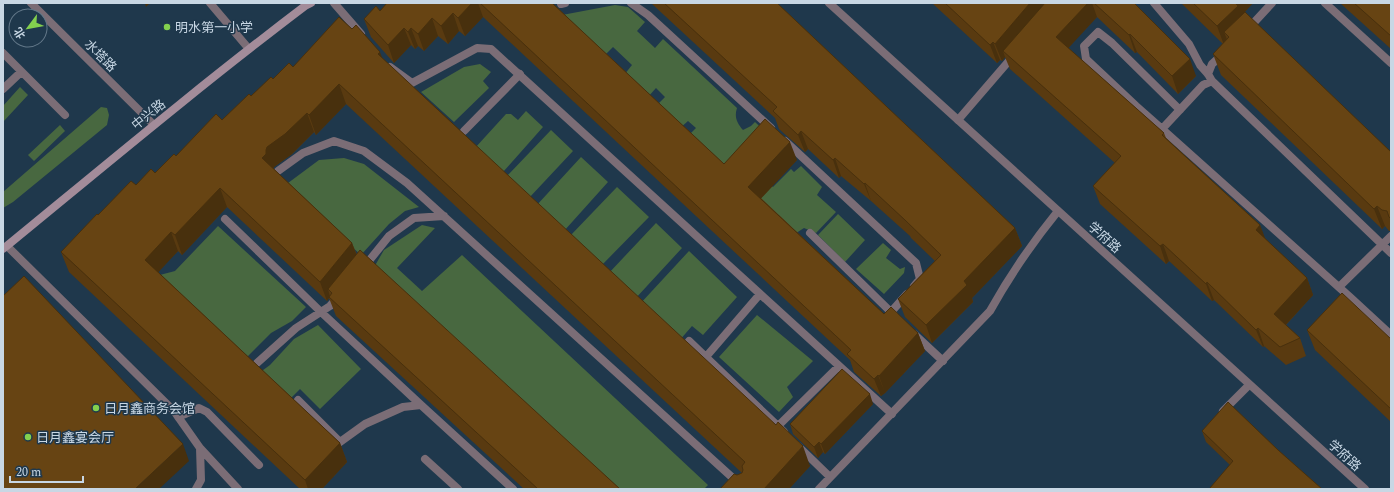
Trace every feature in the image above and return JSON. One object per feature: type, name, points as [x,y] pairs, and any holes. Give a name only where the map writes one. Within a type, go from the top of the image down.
[{"type":"main road","name":"中兴路","points":[[5,247],[249,49],[311,3]]},
{"type":"street","name":"水塔路","points":[[31,3],[154,125]]},
{"type":"street","points":[[210,3],[249,49]]},
{"type":"street","points":[[334,3],[368,42]]},
{"type":"street","points":[[631,3],[648,15],[916,263],[920,279],[891,312]]},
{"type":"street","name":"学府路","points":[[829,3],[1365,489]]},
{"type":"street","points":[[1154,3],[1189,44],[1200,65],[1210,77],[1391,253]]},
{"type":"street","points":[[1243,34],[1256,27],[1272,3]]},
{"type":"street","points":[[1325,3],[1391,63]]},
{"type":"street","points":[[1180,110],[1112,43],[1098,32],[1084,46],[1086,60],[1391,335]]},
{"type":"street","points":[[383,59],[388,65],[412,83],[478,48],[491,49],[892,414]]},
{"type":"street","points":[[1162,129],[1210,77],[1212,64],[1228,49]]},
{"type":"street","points":[[958,120],[1018,51]]},
{"type":"street","points":[[3,53],[65,115]]},
{"type":"street","points":[[3,89],[21,72]]},
{"type":"street","points":[[464,131],[520,74]]},
{"type":"street","points":[[278,171],[303,153],[334,141],[364,151],[407,183],[745,489]]},
{"type":"street","points":[[819,489],[990,311],[1008,280],[1032,244],[1058,211]]},
{"type":"street","points":[[361,271],[389,236],[414,218],[444,216]]},
{"type":"street","points":[[225,219],[421,406],[514,489]]},
{"type":"street","points":[[810,233],[943,361]]},
{"type":"street","points":[[1339,287],[1391,236]]},
{"type":"street","points":[[5,247],[169,405],[200,448],[238,489]]},
{"type":"street","points":[[257,363],[296,328],[330,306],[346,288]]},
{"type":"street","points":[[705,358],[760,294]]},
{"type":"street","points":[[689,341],[830,477]]},
{"type":"street","points":[[778,426],[839,366]]},
{"type":"street","points":[[1217,417],[1250,385]]},
{"type":"street","points":[[298,400],[340,442],[365,424],[403,408],[421,406]]},
{"type":"street","points":[[178,417],[199,408],[207,412],[259,465]]},
{"type":"street","points":[[196,489],[201,480],[200,448]]},
{"type":"street","points":[[425,458],[458,489]]},
{"type":"street","points":[[724,485],[732,477]]},
{"type":"green space","points":[[615,5],[628,7],[645,22],[637,31],[655,48],[663,39],[737,108],[737,120],[743,130],[755,122],[771,137],[747,162],[773,187],[791,169],[794,172],[801,166],[822,187],[817,195],[836,212],[816,233],[804,228],[793,235],[688,136],[696,128],[688,121],[679,129],[655,107],[665,97],[656,88],[648,97],[624,75],[632,65],[613,47],[605,55],[562,15]]},
{"type":"green space","points":[[480,64],[491,72],[483,81],[489,88],[454,122],[421,92],[464,67]]},
{"type":"green space","points":[[20,87],[28,95],[3,122],[3,106]]},
{"type":"green space","points":[[101,107],[107,108],[109,115],[107,125],[13,202],[3,208],[3,192]]},
{"type":"green space","points":[[526,111],[543,127],[503,172],[475,148],[506,114],[511,114],[518,120]]},
{"type":"green space","points":[[60,125],[65,131],[34,161],[28,155]]},
{"type":"green space","points":[[551,130],[573,151],[529,198],[506,177]]},
{"type":"green space","points":[[581,157],[608,182],[564,231],[536,206]]},
{"type":"green space","points":[[344,158],[364,164],[419,207],[405,211],[389,224],[361,255],[284,186],[319,160]]},
{"type":"green space","points":[[617,187],[649,217],[601,266],[570,236]]},
{"type":"green space","points":[[838,214],[865,240],[845,262],[818,235]]},
{"type":"green space","points":[[656,223],[682,248],[635,299],[608,274]]},
{"type":"green space","points":[[422,225],[435,228],[397,268],[422,291],[462,255],[708,485],[704,489],[610,489],[373,269],[384,250]]},
{"type":"green space","points":[[218,226],[306,307],[292,321],[271,333],[244,360],[156,276],[175,271]]},
{"type":"green space","points":[[883,243],[891,250],[886,258],[900,269],[905,267],[904,273],[884,294],[856,269]]},
{"type":"green space","points":[[689,251],[737,297],[703,335],[692,326],[679,341],[639,305]]},
{"type":"green space","points":[[757,315],[813,361],[787,387],[793,397],[779,412],[719,357]]},
{"type":"green space","points":[[318,325],[361,369],[320,409],[300,389],[288,401],[259,373],[270,365],[294,339]]},
{"type":"building","points":[[387,3],[472,3],[458,18],[453,13],[441,26],[432,18],[418,34],[411,28],[408,32],[404,28],[388,45],[364,19],[376,6],[380,11]]},
{"type":"building","points":[[480,3],[552,3],[724,164],[765,119],[790,142],[748,187],[884,314],[891,307],[918,333],[879,376],[878,375],[874,379],[847,354],[851,350]]},
{"type":"building","points":[[664,3],[777,3],[1015,228],[964,281],[967,285],[926,325],[898,299],[941,255],[865,183],[864,184],[835,158],[833,160],[801,131],[798,135],[773,111],[777,107]]},
{"type":"building","points":[[945,3],[1030,3],[995,44],[993,42],[990,45]]},
{"type":"building","points":[[1045,3],[1088,3],[1056,37],[1164,133],[1162,135],[1260,225],[1256,230],[1307,278],[1274,314],[1300,338],[1280,347],[1258,328],[1256,330],[1207,282],[1206,284],[1163,244],[1160,246],[1093,186],[1121,156],[1003,51]]},
{"type":"building","points":[[1094,3],[1134,3],[1190,59],[1172,76],[1130,34],[1129,35]]},
{"type":"building","points":[[1193,3],[1235,3],[1238,6],[1217,26]]},
{"type":"building","points":[[1354,3],[1391,3],[1391,36]]},
{"type":"building","points":[[1245,12],[1391,152],[1391,219],[1387,211],[1382,210],[1377,206],[1374,209],[1213,54],[1229,37],[1224,32]]},
{"type":"building","points":[[339,17],[352,29],[356,25],[380,52],[378,54],[776,425],[778,422],[803,446],[764,489],[720,489],[734,474],[737,475],[742,473],[742,466],[745,462],[339,84],[309,115],[307,113],[285,134],[267,147],[266,154],[262,158],[352,243],[320,282],[220,188],[175,235],[171,232],[145,260],[340,443],[305,480],[61,252],[131,181],[136,185],[151,169],[155,173],[174,154],[176,156],[216,114],[222,120],[249,94],[251,96],[271,77],[273,79],[289,63],[293,67]]},
{"type":"building","points":[[360,250],[620,489],[538,489],[329,297],[332,293],[328,289]]},
{"type":"building","points":[[24,276],[183,444],[135,489],[3,489],[3,296]]},
{"type":"building","points":[[1342,293],[1391,339],[1391,409],[1307,330]]},
{"type":"building","points":[[842,369],[870,394],[821,444],[819,442],[814,447],[790,424]]},
{"type":"building","points":[[1228,402],[1278,450],[1322,489],[1211,489],[1210,488],[1233,461],[1202,431]]},
{"type":"place","name":"明水第一小学","points":[[167,27]]},
{"type":"place","name":"日月鑫商务会馆","points":[[96,408]]},
{"type":"place","name":"日月鑫宴会厅","points":[[28,437]]}]
